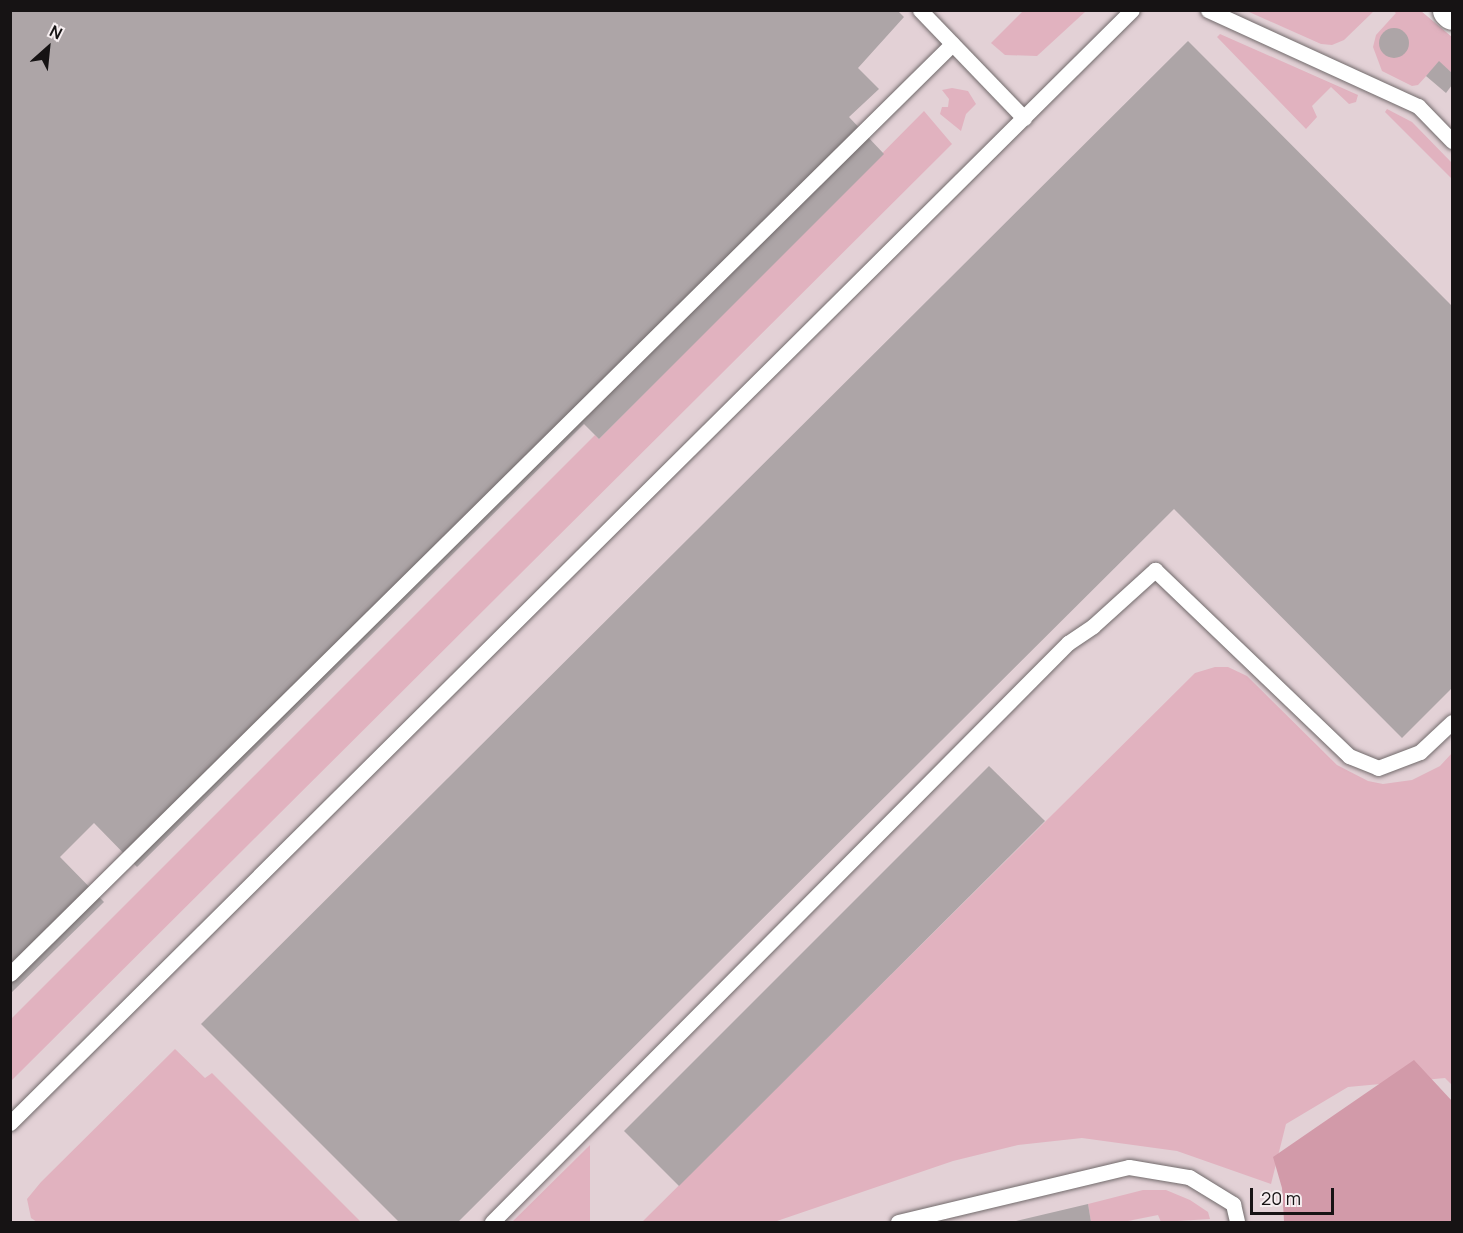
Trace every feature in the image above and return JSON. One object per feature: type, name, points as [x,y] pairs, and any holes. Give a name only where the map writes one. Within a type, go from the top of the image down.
[{"type":"lane","points":[[920,10],[1024,118]]},
{"type":"lane","points":[[10,1123],[1131,10]]},
{"type":"lane","points":[[1208,10],[1418,106],[1452,141]]},
{"type":"lane","points":[[10,974],[952,44]]},
{"type":"lane","points":[[492,1222],[1068,643],[1094,626],[1155,570],[1349,756],[1378,768],[1420,752],[1452,722]]},
{"type":"lane","points":[[898,1222],[1129,1167],[1189,1177],[1233,1204],[1237,1222]]},
{"type":"shaded area","points":[[1024,10],[1086,11],[1037,56],[1005,55],[991,43]]},
{"type":"shaded area","points":[[10,11],[1409,11],[1452,48],[1452,1203],[1282,1188],[1284,1222],[11,1222]]},
{"type":"shaded area","points":[[1247,11],[1374,11],[1344,40],[1332,45],[1321,44]]},
{"type":"shaded area","points":[[1393,11],[1421,11],[1452,37],[1452,73],[1439,62],[1418,85],[1412,86],[1382,71],[1373,47],[1376,35],[1396,13]]},
{"type":"shaded area","points":[[1220,34],[1358,95],[1356,102],[1349,104],[1331,87],[1312,106],[1317,117],[1306,129],[1217,37]]},
{"type":"shaded area","points":[[952,88],[968,91],[976,104],[966,114],[961,131],[940,114],[942,107],[948,107],[949,99],[942,90]]},
{"type":"shaded area","points":[[1387,109],[1412,122],[1452,163],[1452,179],[1385,112]]},
{"type":"shaded area","points":[[924,111],[952,144],[11,1081],[11,1019],[595,435],[599,439]]},
{"type":"shaded area","points":[[1215,667],[1228,667],[1247,676],[1337,765],[1368,781],[1383,784],[1412,780],[1440,766],[1452,753],[1452,1085],[1445,1078],[1348,1087],[1286,1124],[1271,1184],[1177,1151],[1082,1138],[1018,1145],[953,1161],[774,1222],[642,1222],[1195,673]]},
{"type":"shaded area","points":[[175,1049],[205,1078],[212,1073],[361,1222],[37,1222],[31,1218],[27,1199],[41,1182]]},
{"type":"shaded area","points":[[1414,1060],[1452,1101],[1452,1222],[1284,1222],[1282,1188],[1273,1157]]},
{"type":"shaded area","points":[[590,1145],[590,1222],[512,1222]]},
{"type":"shaded area","points":[[1143,1190],[1166,1190],[1190,1200],[1208,1212],[1210,1219],[1161,1222],[1158,1215],[1123,1222],[1091,1222],[1088,1204]]},
{"type":"building","points":[[10,10],[897,10],[904,17],[858,68],[879,89],[849,117],[884,154],[599,439],[584,424],[137,867],[94,823],[60,857],[104,902],[10,994]]},
{"type":"building","points":[[1394,28],[1400,29],[1408,37],[1408,49],[1400,57],[1394,58],[1388,57],[1380,49],[1379,43],[1380,37],[1388,29]]},
{"type":"building","points":[[1188,41],[1452,306],[1452,688],[1402,738],[1174,509],[458,1222],[399,1222],[201,1024]]},
{"type":"building","points":[[1439,61],[1452,73],[1452,85],[1446,93],[1426,76]]},
{"type":"building","points":[[989,766],[1045,821],[679,1186],[624,1131]]},
{"type":"building","points":[[1088,1204],[1091,1222],[1012,1222]]}]
